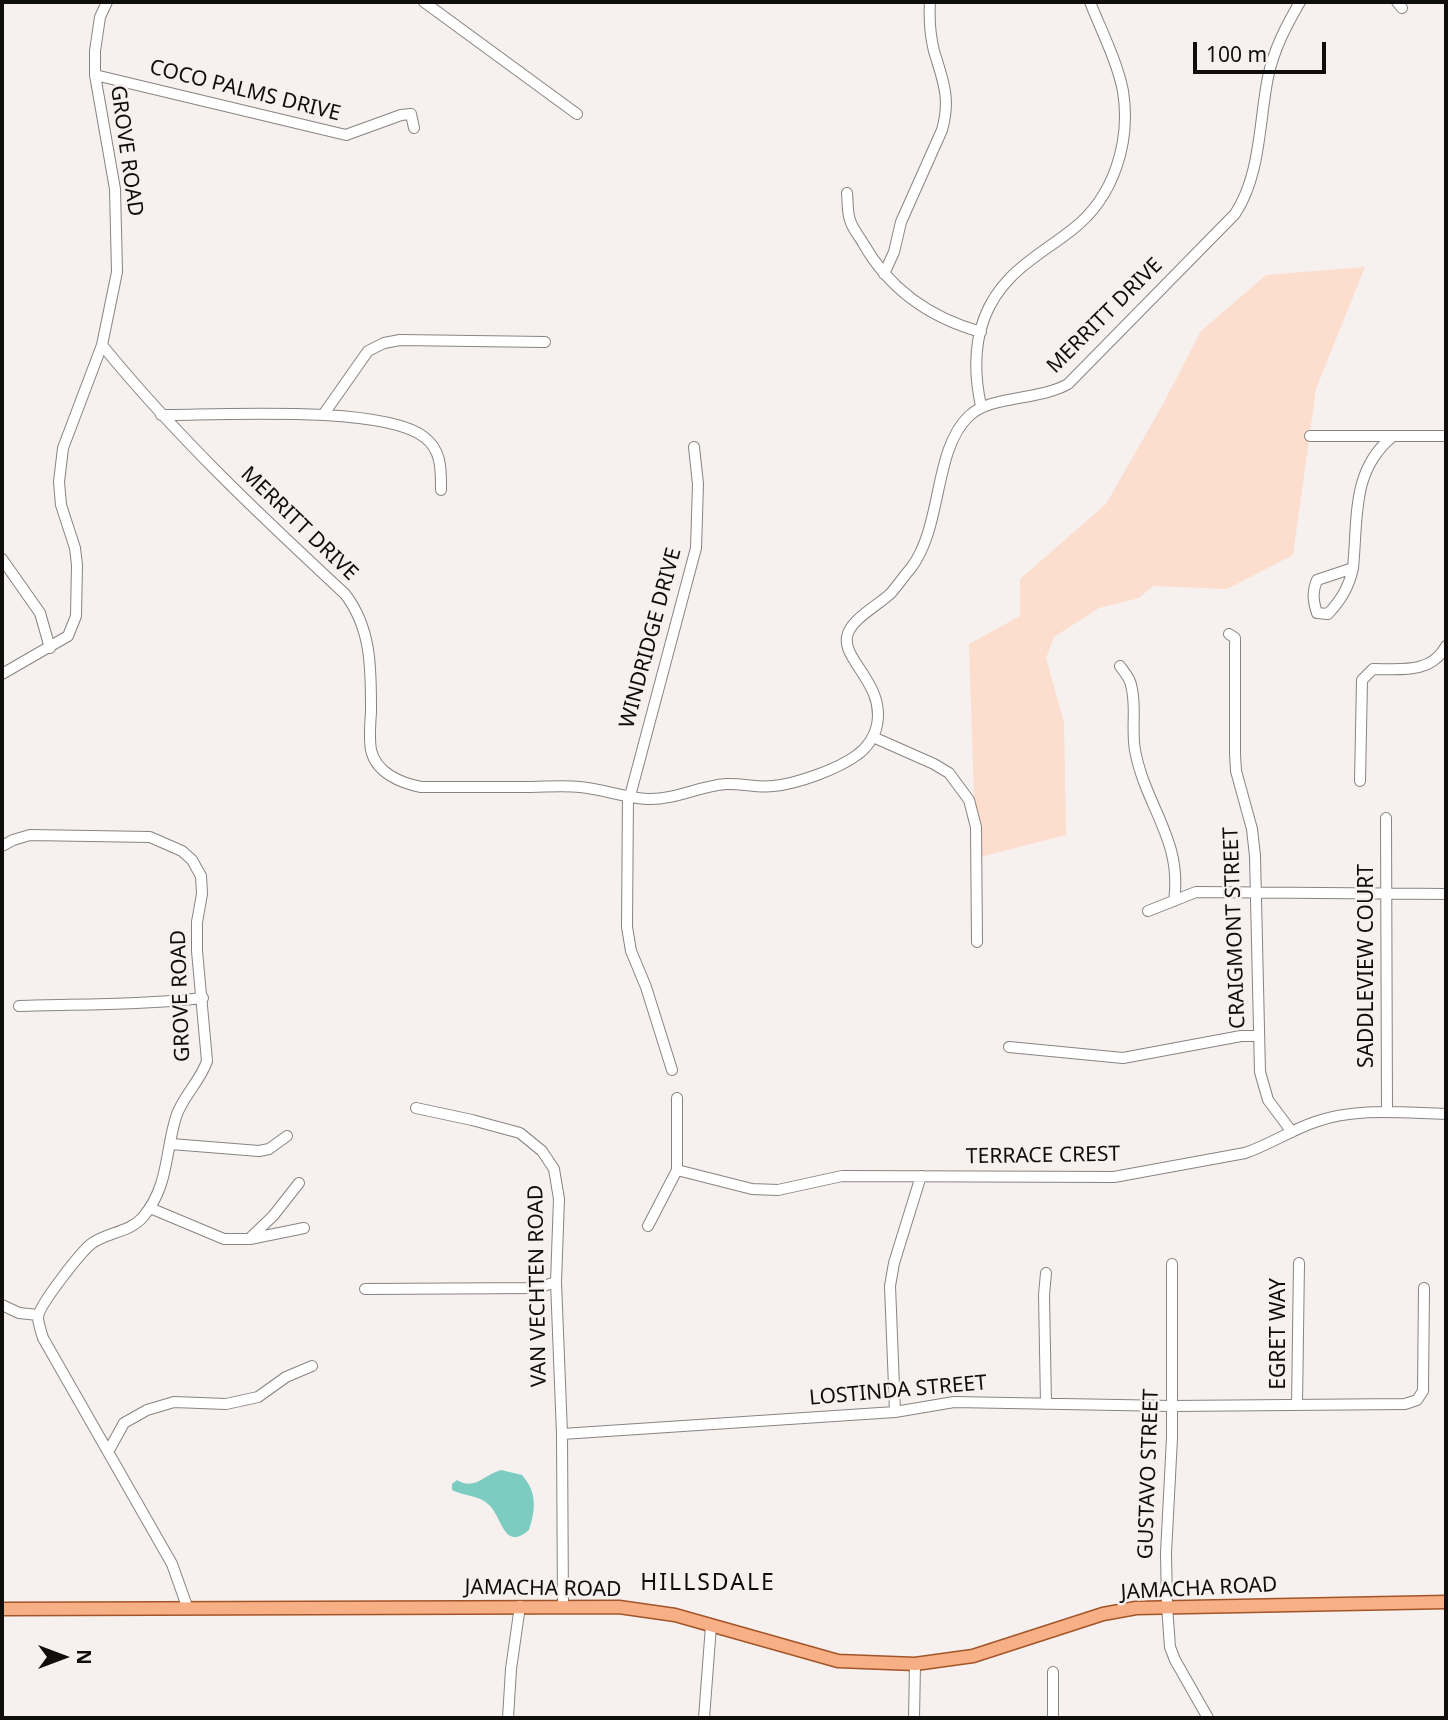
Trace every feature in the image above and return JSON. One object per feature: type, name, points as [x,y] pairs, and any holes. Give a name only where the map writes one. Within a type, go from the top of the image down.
[{"type":"main road","name":"JAMACHA ROAD","points":[[2,1609],[619,1607],[675,1615],[838,1661],[915,1664],[973,1656],[1103,1614],[1136,1608],[1446,1602]]},
{"type":"street","name":"GROVE ROAD","points":[[2,674],[50,648],[71,633],[76,616],[75,548],[61,505],[59,482],[63,448],[103,345],[117,272],[118,219],[109,144],[95,75],[100,17],[107,2]]},
{"type":"street","points":[[424,2],[577,114]]},
{"type":"street","points":[[884,274],[894,252],[901,222],[945,119],[946,85],[930,30],[930,2]]},
{"type":"street","points":[[978,942],[976,827],[969,800],[949,773],[873,737],[878,721],[876,698],[848,648],[847,634],[890,593],[913,565],[920,551],[934,511],[953,438],[962,423],[981,406],[976,382],[975,353],[982,322],[998,292],[1017,270],[1075,228],[1096,207],[1119,160],[1124,128],[1123,91],[1090,2]]},
{"type":"street","name":"MERRITT DRIVE","points":[[981,406],[1053,392],[1068,384],[1235,214],[1249,184],[1272,65],[1285,28],[1300,2]]},
{"type":"street","name":"COCO PALMS DRIVE","points":[[95,75],[346,135],[401,115],[411,114],[414,128]]},
{"type":"street","points":[[847,193],[849,220],[884,274],[919,305],[954,324],[981,332]]},
{"type":"street","points":[[323,415],[368,351],[384,343],[400,340],[545,342]]},
{"type":"street","name":"MERRITT DRIVE","points":[[103,345],[161,415],[253,509],[354,605],[368,643],[371,750],[386,773],[405,784],[421,787],[580,787],[646,799],[662,799],[725,784],[773,786],[834,767],[858,754],[873,737]]},
{"type":"street","points":[[161,415],[323,415],[381,420],[424,436],[433,446],[442,469],[441,490]]},
{"type":"street","points":[[1310,436],[1446,436]]},
{"type":"street","points":[[1353,568],[1317,580],[1313,600],[1317,613],[1328,614],[1349,584],[1353,568],[1361,478],[1371,459],[1394,436]]},
{"type":"street","name":"WINDRIDGE DRIVE","points":[[672,1070],[646,987],[631,951],[627,927],[629,796],[696,548],[698,484],[694,447]]},
{"type":"street","points":[[2,559],[40,613],[50,648]]},
{"type":"street","name":"CRAIGMONT STREET","points":[[1229,634],[1235,638],[1233,735],[1237,771],[1252,829],[1260,1072],[1268,1100],[1293,1132]]},
{"type":"street","points":[[1360,781],[1362,680],[1373,669],[1424,667],[1443,652],[1446,646]]},
{"type":"street","points":[[1120,666],[1131,684],[1135,748],[1140,771],[1164,824],[1174,859],[1177,883],[1174,901]]},
{"type":"street","name":"SADDLEVIEW COURT","points":[[1386,818],[1387,1112]]},
{"type":"street","name":"GROVE ROAD","points":[[2,846],[30,835],[150,837],[182,851],[192,860],[201,876],[197,951],[207,1061],[203,1075],[176,1115],[161,1185],[150,1208],[132,1227],[91,1244],[48,1295],[38,1315]]},
{"type":"street","points":[[1148,911],[1196,892],[1446,894]]},
{"type":"street","points":[[19,1006],[153,1003],[203,998]]},
{"type":"street","points":[[1009,1047],[1124,1058],[1241,1036],[1259,1036]]},
{"type":"street","points":[[648,1226],[677,1170],[677,1098]]},
{"type":"street","name":"VAN VECHTEN ROAD","points":[[416,1108],[520,1133],[542,1151],[554,1169],[559,1199],[556,1282],[562,1434],[563,1607]]},
{"type":"street","name":"TERRACE CREST","points":[[677,1170],[752,1189],[778,1190],[842,1176],[1114,1177],[1245,1153],[1313,1122],[1335,1116],[1387,1112],[1446,1114]]},
{"type":"street","points":[[171,1144],[260,1151],[270,1149],[288,1136]]},
{"type":"street","points":[[895,1412],[890,1286],[894,1262],[921,1177]]},
{"type":"street","points":[[250,1238],[286,1201],[299,1183]]},
{"type":"street","points":[[150,1208],[224,1239],[250,1238],[304,1228]]},
{"type":"street","name":"EGRET WAY","points":[[1297,1405],[1299,1263]]},
{"type":"street","name":"GUSTAVO STREET","points":[[1172,1264],[1172,1406],[1166,1553],[1170,1647],[1208,1718]]},
{"type":"street","points":[[1046,1273],[1046,1404]]},
{"type":"street","points":[[365,1289],[537,1287],[556,1282]]},
{"type":"street","name":"LOSTINDA STREET","points":[[562,1434],[895,1412],[954,1402],[1172,1406],[1405,1404],[1417,1400],[1423,1391],[1424,1288]]},
{"type":"street","points":[[2,1305],[19,1313],[38,1315],[43,1338],[172,1564],[188,1609]]},
{"type":"street","points":[[109,1450],[124,1423],[148,1410],[174,1402],[226,1404],[258,1398],[286,1377],[312,1366]]},
{"type":"street","points":[[508,1718],[511,1669],[520,1606]]},
{"type":"street","points":[[704,1718],[711,1626]]},
{"type":"street","points":[[915,1664],[915,1718]]},
{"type":"street","points":[[1053,1672],[1053,1718]]},
{"type":"shaded area","points":[[1365,267],[1316,389],[1293,555],[1227,589],[1153,586],[1139,598],[1099,608],[1054,637],[1046,658],[1064,723],[1066,835],[976,858],[969,644],[1020,616],[1020,579],[1106,504],[1201,331],[1266,275]]},
{"type":"water","points":[[501,1470],[522,1475],[533,1494],[534,1508],[529,1530],[520,1536],[509,1535],[484,1501],[452,1490],[452,1484],[457,1480],[474,1483]]},
{"type":"district","name":"HILLSDALE","points":[[708,1583]]}]
